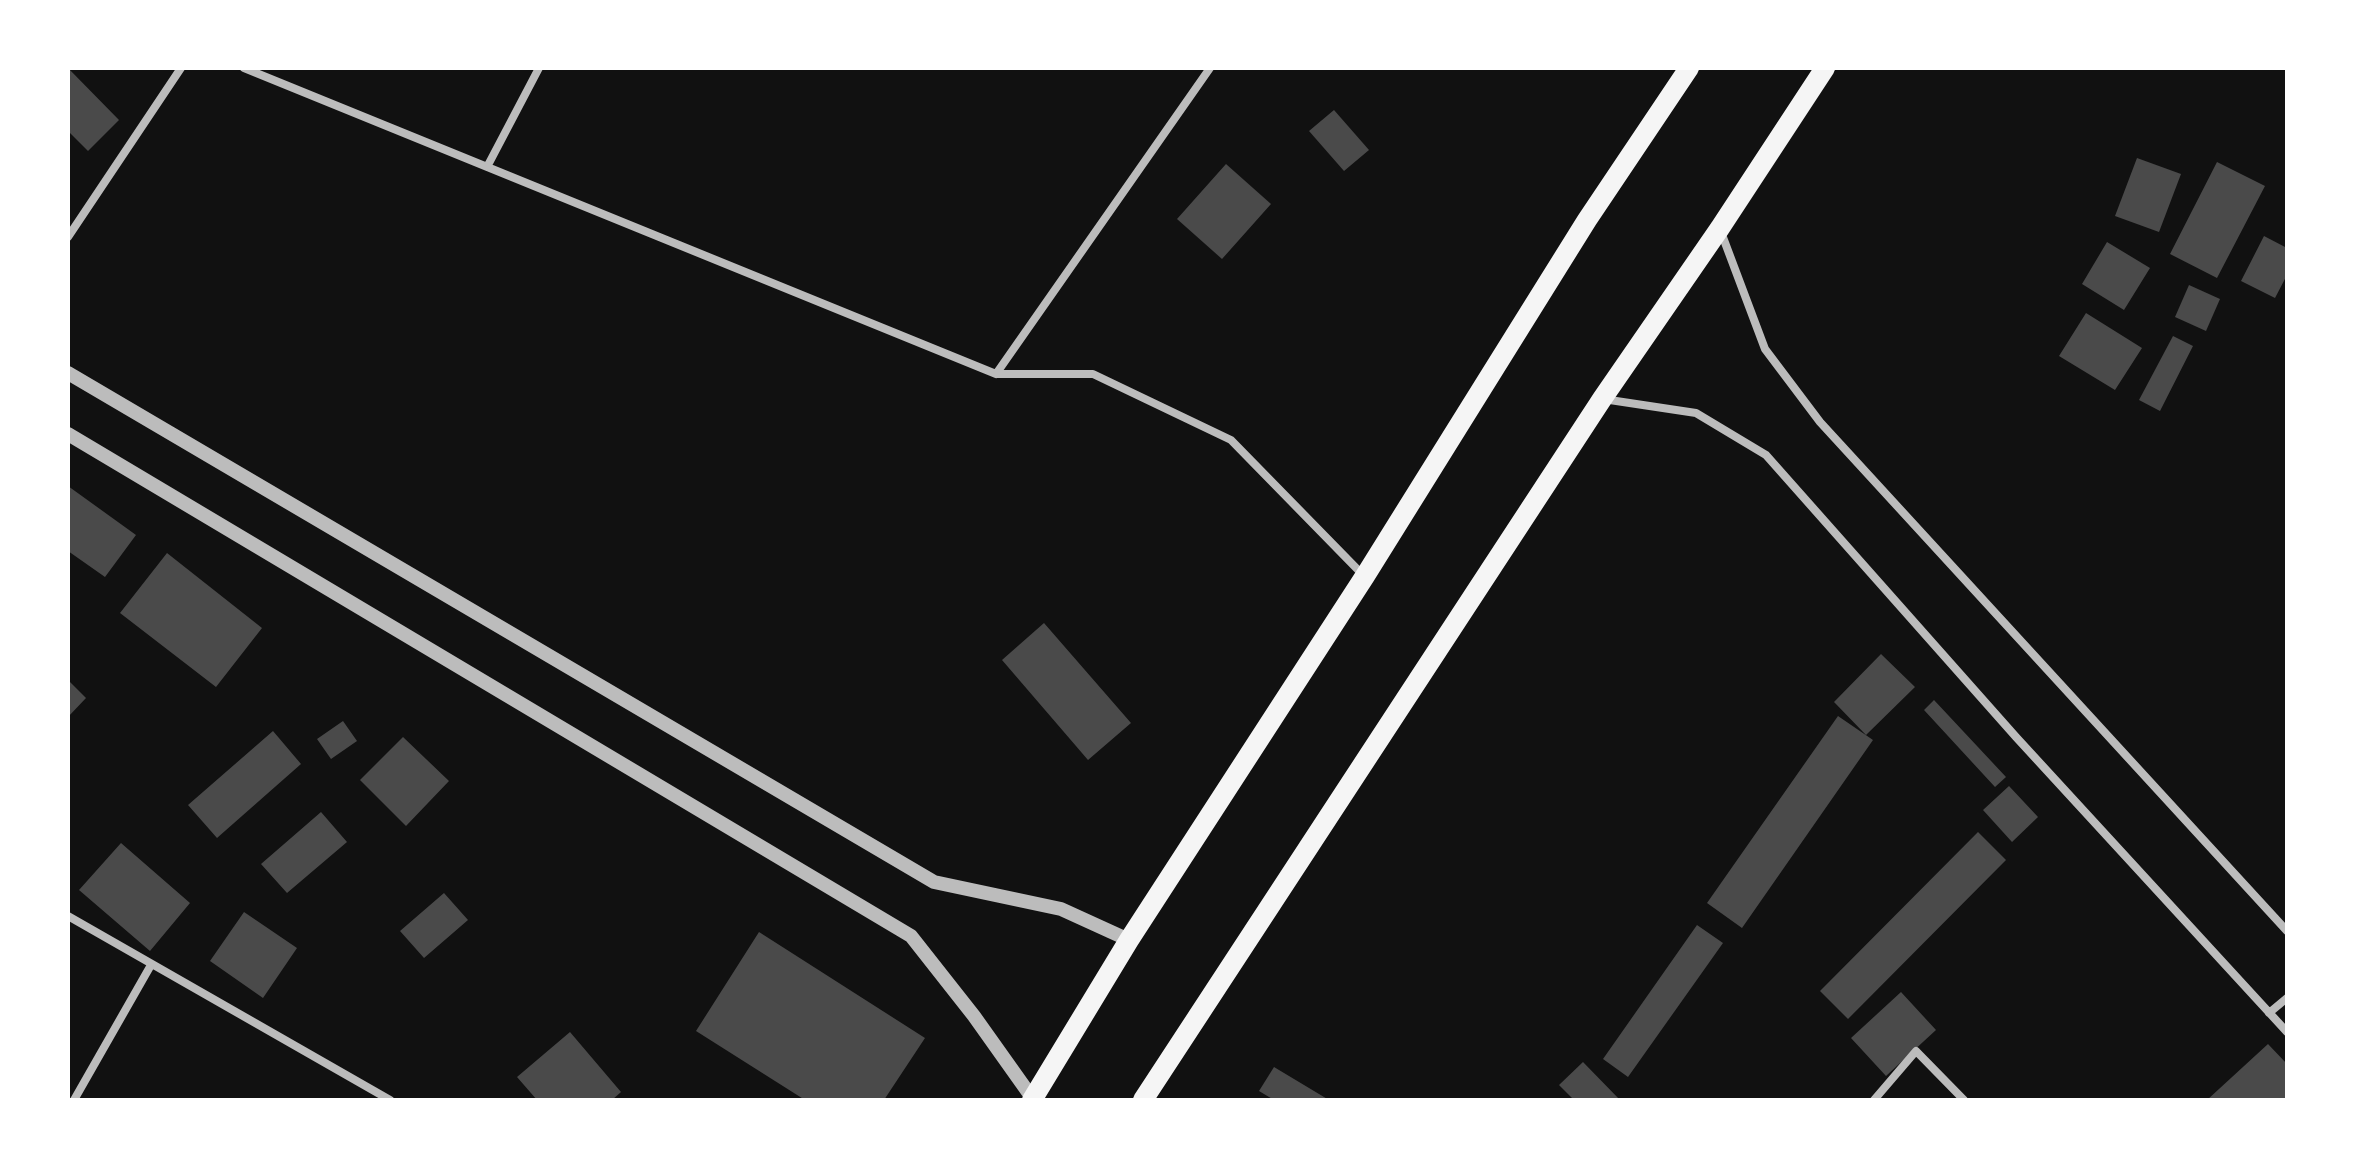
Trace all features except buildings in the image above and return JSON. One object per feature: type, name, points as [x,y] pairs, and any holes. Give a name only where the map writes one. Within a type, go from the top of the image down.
[{"type":"main road","points":[[1033,1100],[1129,940],[1365,576],[1587,220],[1689,68]]},
{"type":"main road","points":[[1143,1100],[1602,399],[1825,68]]},
{"type":"street","points":[[68,237],[181,68]]},
{"type":"street","points":[[244,68],[996,374],[1093,374],[1231,440],[1365,576]]},
{"type":"street","points":[[487,167],[539,68]]},
{"type":"street","points":[[996,374],[1210,68]]},
{"type":"street","points":[[1720,228],[1765,349],[1820,422],[2287,931]]},
{"type":"street","points":[[68,373],[934,882],[1061,909],[1129,940]]},
{"type":"street","points":[[1602,399],[1696,413],[1766,455],[2027,749],[2287,1032]]},
{"type":"street","points":[[68,434],[911,936],[974,1016],[1033,1100]]},
{"type":"street","points":[[68,916],[390,1100]]},
{"type":"street","points":[[74,1100],[151,965]]},
{"type":"street","points":[[2269,1013],[2287,998]]},
{"type":"street","points":[[1874,1100],[1916,1051],[1964,1100]]}]
